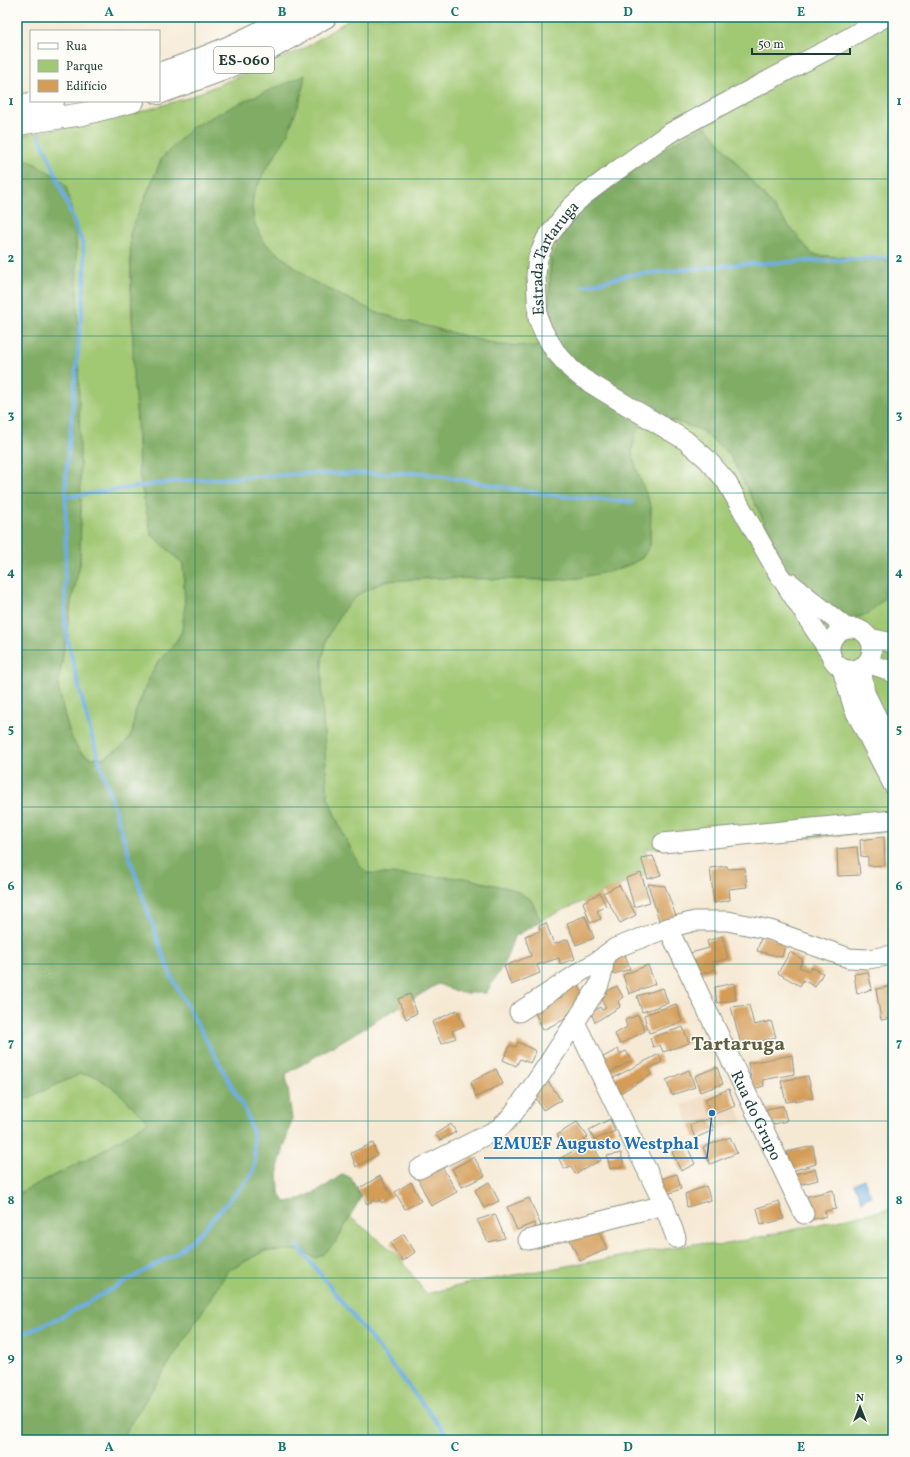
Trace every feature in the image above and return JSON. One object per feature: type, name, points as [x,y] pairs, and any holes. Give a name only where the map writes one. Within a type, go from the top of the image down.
[{"type":"main road","name":"ES-060","points":[[160,74],[200,60],[233,46],[268,29],[287,17]]},
{"type":"main road","name":"ES-060","points":[[160,93],[224,69],[271,48],[326,17]]},
{"type":"main road","points":[[17,106],[46,102]]},
{"type":"main road","points":[[17,124],[83,114],[129,102]]},
{"type":"street","name":"Estrada Tartaruga","points":[[830,653],[778,573],[726,481],[707,459],[685,440],[582,378],[571,369],[555,351],[543,331],[538,318],[536,275],[538,258],[546,239],[570,208],[583,196],[675,131],[885,17]]},
{"type":"street","name":"Estrada Tartaruga","points":[[778,573],[846,628]]},
{"type":"street","points":[[893,673],[885,668],[864,665],[848,670],[836,665],[832,660],[830,653],[831,640],[835,634],[846,628],[860,629],[869,638],[872,644],[872,651],[870,658],[864,665],[865,694],[893,750]]},
{"type":"street","points":[[869,638],[893,643]]},
{"type":"street","points":[[842,668],[854,709],[893,785]]},
{"type":"street","points":[[663,843],[893,820]]},
{"type":"street","points":[[519,1012],[615,948],[668,928],[695,921],[728,921],[770,930],[849,958],[868,959],[893,955]]},
{"type":"street","name":"Rua do Grupo","points":[[668,928],[804,1214]]},
{"type":"street","points":[[418,1169],[498,1129],[513,1114],[540,1076],[598,987],[602,975],[605,956]]},
{"type":"street","points":[[575,1022],[664,1205],[676,1238]]},
{"type":"street","points":[[528,1240],[664,1205]]},
{"type":"shaded area","points":[[727,1086],[743,1121],[694,1137],[682,1105]]},
{"type":"green space","points":[[353,17],[893,17],[893,261],[813,255],[706,126],[551,257],[549,301],[551,327],[545,346],[498,345],[377,313],[312,281],[266,244],[255,225],[252,209],[253,195],[265,170],[276,155],[162,158],[130,233],[131,297],[139,473],[151,534],[183,564],[185,605],[182,631],[176,642],[158,662],[148,681],[135,713],[133,730],[129,739],[120,748],[104,758],[91,758],[80,752],[71,737],[58,686],[72,598],[80,564],[81,505],[57,177],[17,155],[17,136],[115,119],[187,98],[303,49]]},
{"type":"green space","points":[[305,75],[300,101],[286,138],[265,170],[253,195],[252,209],[255,225],[266,244],[312,281],[377,313],[498,345],[545,346],[551,327],[549,301],[551,257],[575,217],[601,193],[673,143],[706,126],[813,255],[893,261],[893,590],[868,614],[843,622],[813,618],[796,594],[761,515],[729,454],[701,430],[674,421],[656,421],[643,426],[635,434],[632,452],[637,471],[651,507],[650,545],[642,558],[616,570],[578,578],[555,580],[437,578],[385,581],[359,594],[344,609],[328,636],[322,660],[322,699],[328,798],[342,832],[360,866],[367,873],[464,878],[515,890],[531,900],[541,921],[514,937],[505,962],[486,993],[461,993],[438,984],[286,1074],[292,1119],[278,1168],[279,1192],[285,1202],[298,1200],[320,1190],[343,1174],[351,1178],[361,1197],[336,1242],[323,1255],[315,1258],[301,1250],[264,1251],[228,1271],[120,1440],[17,1440],[17,1194],[97,1154],[148,1122],[118,1092],[96,1076],[80,1074],[17,1103],[17,155],[57,177],[66,186],[76,229],[81,505],[80,564],[72,598],[58,686],[71,737],[80,752],[91,758],[104,758],[120,748],[129,739],[133,730],[135,713],[148,681],[158,662],[176,642],[182,631],[185,605],[183,564],[151,534],[139,473],[138,427],[133,379],[130,233],[162,158],[191,128],[235,105]]},
{"type":"green space","points":[[656,421],[674,421],[701,430],[729,454],[761,515],[880,603],[893,590],[893,831],[646,849],[649,873],[547,917],[541,921],[531,900],[515,890],[464,878],[366,873],[360,866],[342,832],[328,798],[322,699],[322,660],[328,636],[344,609],[359,594],[385,581],[437,578],[555,580],[578,578],[631,564],[642,558],[650,545],[651,507],[637,471],[632,452],[635,434],[643,426]]},
{"type":"green space","points":[[80,1074],[96,1076],[118,1092],[148,1122],[97,1154],[17,1194],[17,1103]]},
{"type":"green space","points":[[893,1208],[893,1440],[120,1440],[228,1271],[264,1251],[301,1250],[315,1258],[336,1242],[350,1217],[398,1255],[426,1294],[474,1282],[700,1243],[718,1246]]},
{"type":"water","points":[[864,1179],[871,1196],[862,1201],[854,1184]]},
{"type":"building","points":[[884,837],[885,865],[868,866],[868,857],[861,856],[860,840]]},
{"type":"building","points":[[857,847],[860,875],[838,876],[837,849]]},
{"type":"building","points":[[653,856],[661,875],[648,879],[641,858]]},
{"type":"building","points":[[727,866],[728,869],[745,868],[747,887],[729,889],[730,900],[714,903],[710,868]]},
{"type":"building","points":[[641,873],[650,902],[634,907],[626,878]]},
{"type":"building","points":[[648,884],[665,886],[677,919],[660,924]]},
{"type":"building","points":[[619,885],[636,915],[620,923],[603,893]]},
{"type":"building","points":[[600,893],[606,906],[597,911],[601,919],[590,923],[583,902]]},
{"type":"building","points":[[585,916],[594,938],[576,945],[567,923]]},
{"type":"building","points":[[546,923],[554,944],[568,939],[575,959],[560,964],[559,958],[537,965],[540,973],[511,985],[504,966],[531,956],[525,936],[540,931],[539,926]]},
{"type":"building","points":[[762,935],[786,942],[782,957],[757,951]]},
{"type":"building","points":[[722,936],[728,959],[713,962],[715,970],[699,974],[687,954],[709,948],[707,941]]},
{"type":"building","points":[[623,949],[630,969],[614,974],[606,955]]},
{"type":"building","points":[[790,952],[803,960],[799,967],[809,971],[811,967],[823,973],[815,987],[803,980],[800,986],[778,973]]},
{"type":"building","points":[[648,965],[655,984],[629,994],[623,975]]},
{"type":"building","points":[[868,972],[872,989],[857,994],[854,974]]},
{"type":"building","points":[[576,982],[584,995],[563,1020],[543,1030],[533,1008],[562,997],[559,991]]},
{"type":"building","points":[[734,983],[736,1000],[717,1003],[715,987]]},
{"type":"building","points":[[617,986],[623,997],[618,1001],[620,1007],[595,1022],[591,1013],[600,1007],[602,1010],[606,1008],[600,995]]},
{"type":"building","points":[[893,986],[892,1018],[881,1020],[876,989]]},
{"type":"building","points":[[663,988],[668,1003],[642,1012],[637,996]]},
{"type":"building","points":[[410,994],[417,1013],[406,1019],[398,999]]},
{"type":"building","points":[[676,1004],[682,1022],[649,1033],[644,1015]]},
{"type":"building","points":[[749,1005],[754,1025],[771,1021],[776,1037],[751,1044],[751,1041],[741,1044],[731,1007]]},
{"type":"building","points":[[457,1010],[464,1026],[452,1031],[456,1038],[441,1044],[432,1022]]},
{"type":"building","points":[[638,1015],[645,1031],[620,1044],[615,1034],[627,1027],[625,1020]]},
{"type":"building","points":[[683,1027],[689,1043],[663,1052],[660,1045],[653,1047],[650,1038]]},
{"type":"building","points":[[518,1042],[536,1051],[530,1063],[520,1059],[516,1066],[503,1060],[510,1045],[516,1047]]},
{"type":"building","points":[[618,1049],[620,1054],[626,1051],[632,1060],[604,1076],[596,1061]]},
{"type":"building","points":[[659,1054],[662,1062],[648,1069],[651,1075],[620,1093],[613,1078]]},
{"type":"building","points":[[792,1055],[794,1074],[763,1080],[764,1086],[753,1089],[748,1063]]},
{"type":"building","points":[[717,1067],[723,1084],[700,1092],[695,1076]]},
{"type":"building","points":[[496,1069],[503,1084],[476,1097],[471,1082]]},
{"type":"building","points":[[689,1070],[695,1087],[672,1095],[666,1080]]},
{"type":"building","points":[[808,1076],[813,1098],[786,1102],[781,1081]]},
{"type":"building","points":[[547,1080],[561,1100],[543,1110],[531,1091]]},
{"type":"building","points":[[729,1089],[735,1106],[712,1115],[705,1099]]},
{"type":"building","points":[[783,1106],[787,1121],[770,1125],[766,1109]]},
{"type":"building","points":[[710,1118],[714,1130],[695,1138],[690,1125]]},
{"type":"building","points":[[610,1119],[615,1131],[594,1140],[589,1130]]},
{"type":"building","points":[[577,1122],[588,1137],[567,1150],[557,1135]]},
{"type":"building","points":[[451,1124],[456,1132],[440,1140],[435,1134]]},
{"type":"building","points":[[730,1137],[737,1153],[710,1164],[703,1147]]},
{"type":"building","points":[[591,1141],[601,1160],[575,1174],[571,1166],[564,1169],[559,1159]]},
{"type":"building","points":[[373,1143],[377,1155],[356,1167],[351,1153]]},
{"type":"building","points":[[687,1146],[695,1164],[681,1171],[672,1152]]},
{"type":"building","points":[[813,1146],[816,1164],[791,1171],[787,1152]]},
{"type":"building","points":[[621,1153],[624,1166],[610,1169],[607,1156]]},
{"type":"building","points":[[474,1157],[485,1176],[462,1187],[452,1169]]},
{"type":"building","points":[[441,1165],[457,1192],[431,1206],[417,1177]]},
{"type":"building","points":[[815,1169],[818,1180],[795,1186],[791,1175]]},
{"type":"building","points":[[677,1174],[681,1189],[662,1196],[657,1180]]},
{"type":"building","points":[[380,1176],[392,1196],[382,1203],[380,1200],[375,1202],[374,1200],[367,1204],[358,1189]]},
{"type":"building","points":[[411,1182],[421,1201],[405,1209],[395,1192]]},
{"type":"building","points":[[489,1182],[499,1201],[484,1208],[475,1190]]},
{"type":"building","points":[[706,1186],[711,1200],[687,1207],[685,1194]]},
{"type":"building","points":[[833,1190],[836,1209],[825,1211],[826,1216],[810,1220],[805,1197]]},
{"type":"building","points":[[529,1198],[541,1226],[536,1228],[534,1223],[517,1230],[507,1207]]},
{"type":"building","points":[[779,1201],[784,1219],[761,1225],[757,1208]]},
{"type":"building","points":[[495,1214],[505,1238],[488,1242],[477,1220]]},
{"type":"building","points":[[596,1226],[607,1249],[580,1261],[569,1238]]},
{"type":"building","points":[[404,1234],[415,1252],[403,1261],[390,1243]]},
{"type":"waterway","points":[[17,89],[19,93]]},
{"type":"waterway","points":[[17,1337],[67,1314],[175,1254],[200,1233],[252,1175],[255,1164],[253,1133],[246,1112],[173,980],[162,952],[133,868],[91,734],[68,643],[65,625],[66,474],[84,289],[85,264],[83,245],[51,162],[39,136]]},
{"type":"waterway","points":[[584,286],[629,275],[743,264],[893,257]]},
{"type":"waterway","points":[[66,497],[179,481],[300,474],[423,473],[549,495],[632,502]]},
{"type":"waterway","points":[[298,1246],[451,1440]]},
{"type":"place","name":"EMUEF Augusto Westphal","points":[[712,1113]]},
{"type":"district","name":"Tartaruga","points":[[738,1043]]}]
